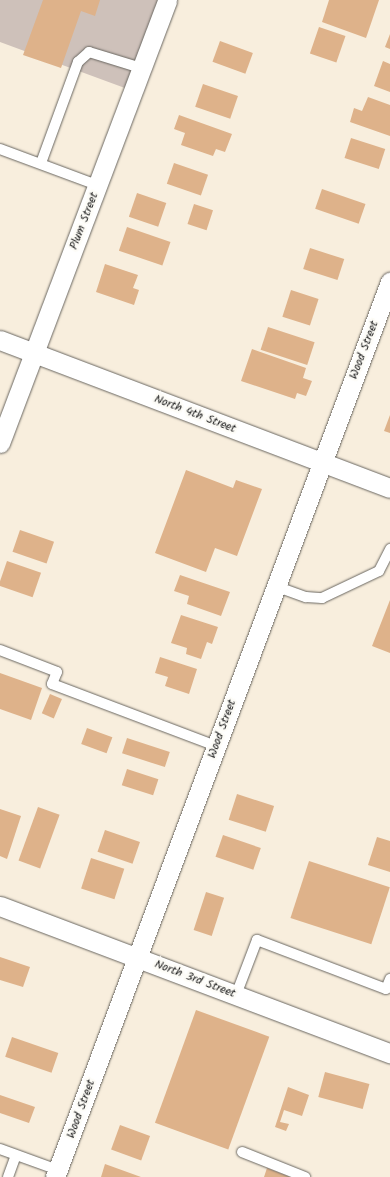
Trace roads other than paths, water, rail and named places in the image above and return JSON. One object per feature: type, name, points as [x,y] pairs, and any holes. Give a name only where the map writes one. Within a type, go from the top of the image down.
[{"type":"street","name":"Plum Street","points":[[0,443],[167,0]]},
{"type":"street","name":"Wood Street","points":[[57,1174],[321,462],[390,282]]},
{"type":"street","name":"North 4th Street","points":[[0,340],[390,488]]},
{"type":"street","name":"North 3rd Street","points":[[0,906],[390,1053]]},
{"type":"lane","points":[[41,164],[78,62],[89,52],[142,68]]},
{"type":"lane","points":[[0,149],[98,185]]},
{"type":"lane","points":[[275,586],[306,597],[322,598],[379,571],[389,553]]},
{"type":"lane","points":[[0,650],[57,672],[52,684],[216,746]]},
{"type":"lane","points":[[236,994],[257,940],[386,989],[390,979]]},
{"type":"lane","points":[[0,1149],[57,1174]]},
{"type":"lane","points":[[242,1152],[305,1177]]},
{"type":"lane","points":[[8,1177],[16,1155]]}]
